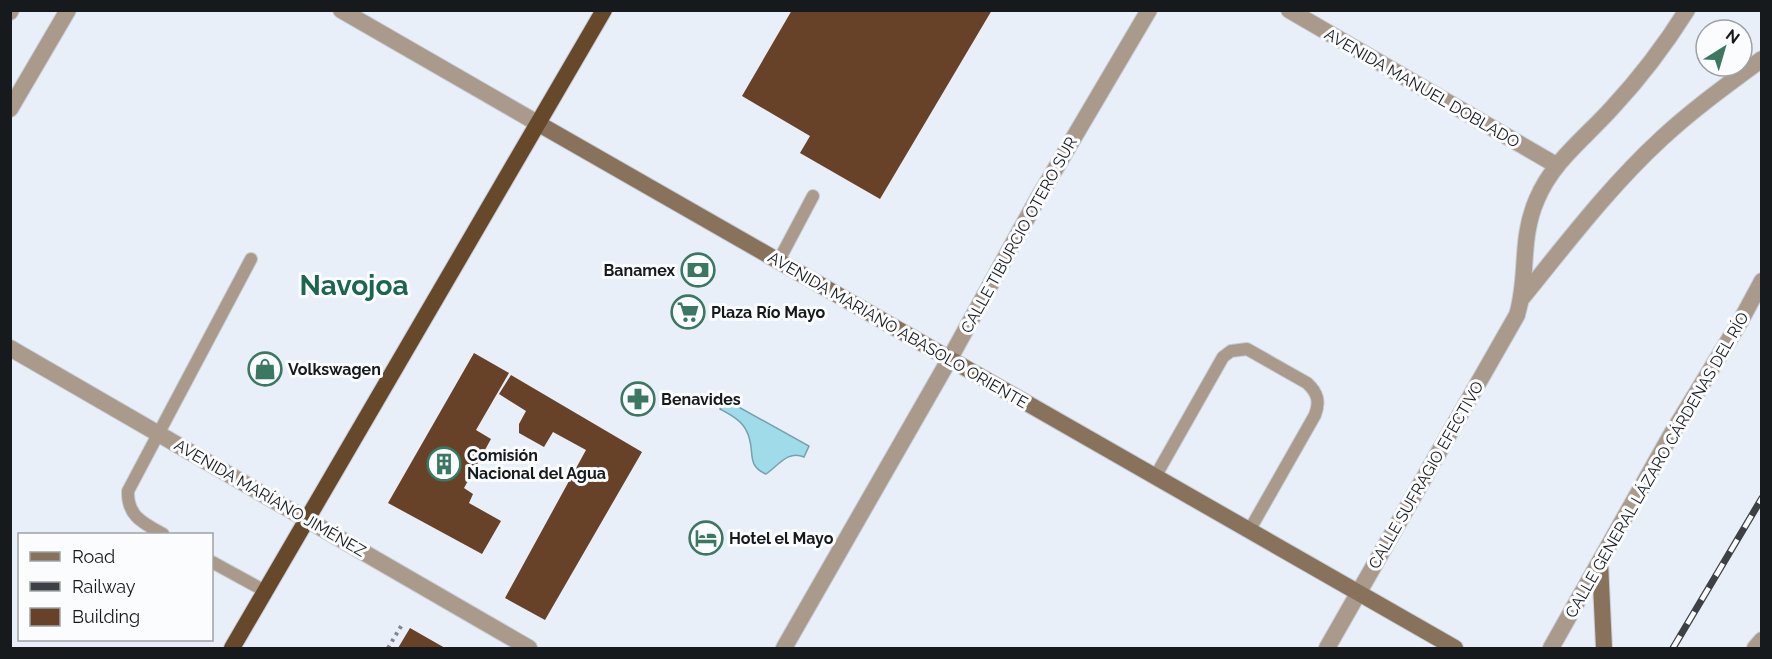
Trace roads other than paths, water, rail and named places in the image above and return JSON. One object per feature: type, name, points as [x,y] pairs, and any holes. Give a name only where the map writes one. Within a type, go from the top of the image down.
[{"type":"highway","points":[[232,648],[604,10]]},
{"type":"main road","name":"AVENIDA MARIANO ABASOLO ORIENTE","points":[[539,124],[1455,648]]},
{"type":"main road","points":[[1600,562],[1604,648]]},
{"type":"street","points":[[10,109],[68,10]]},
{"type":"street","name":"AVENIDA MARIANO ABASOLO ORIENTE","points":[[341,10],[539,124]]},
{"type":"street","name":"CALLE TIBURCIO OTERO SUR","points":[[784,648],[949,360],[1037,200],[1149,10]]},
{"type":"street","name":"AVENIDA MANUEL DOBLADO","points":[[1289,10],[1556,165]]},
{"type":"street","name":"CALLE SUFRAGIO EFECTIVO","points":[[1327,648],[1516,315],[1521,299],[1528,225],[1537,200],[1556,165],[1635,83],[1687,10]]},
{"type":"street","name":"CALLE SUFRAGIO EFECTIVO","points":[[1521,299],[1596,207],[1632,167],[1696,109],[1761,59]]},
{"type":"street","name":"CALLE GENERAL LÁZARO CÁRDENAS DEL RÍO","points":[[1551,648],[1671,435],[1741,320],[1761,281]]},
{"type":"street","name":"AVENIDA MARÍANO JIMÉNEZ","points":[[10,348],[529,648]]},
{"type":"street","points":[[1755,648],[1761,640]]},
{"type":"lane","points":[[778,261],[813,196]]},
{"type":"lane","points":[[161,533],[139,520],[130,510],[128,491],[251,260]]},
{"type":"lane","points":[[1155,477],[1223,357],[1231,351],[1247,349],[1307,383],[1314,388],[1318,397],[1315,416],[1249,531]]},
{"type":"lane","points":[[213,563],[265,591]]},
{"type":"water","points":[[726,400],[809,446],[804,457],[793,455],[788,457],[766,474],[759,470],[753,461],[751,444],[744,426],[720,409]]},
{"type":"railway","points":[[1673,648],[1762,498]]},
{"type":"place","name":"Banamex","points":[[698,270]]},
{"type":"place","name":"Plaza Río Mayo","points":[[688,312]]},
{"type":"place","name":"Volkswagen","points":[[265,369]]},
{"type":"place","name":"Benavides","points":[[638,399]]},
{"type":"place","name":"Comisión Nacional del Agua","points":[[444,464]]},
{"type":"place","name":"Hotel el Mayo","points":[[706,538]]},
{"type":"district","name":"Navojoa","points":[[354,285]]}]
